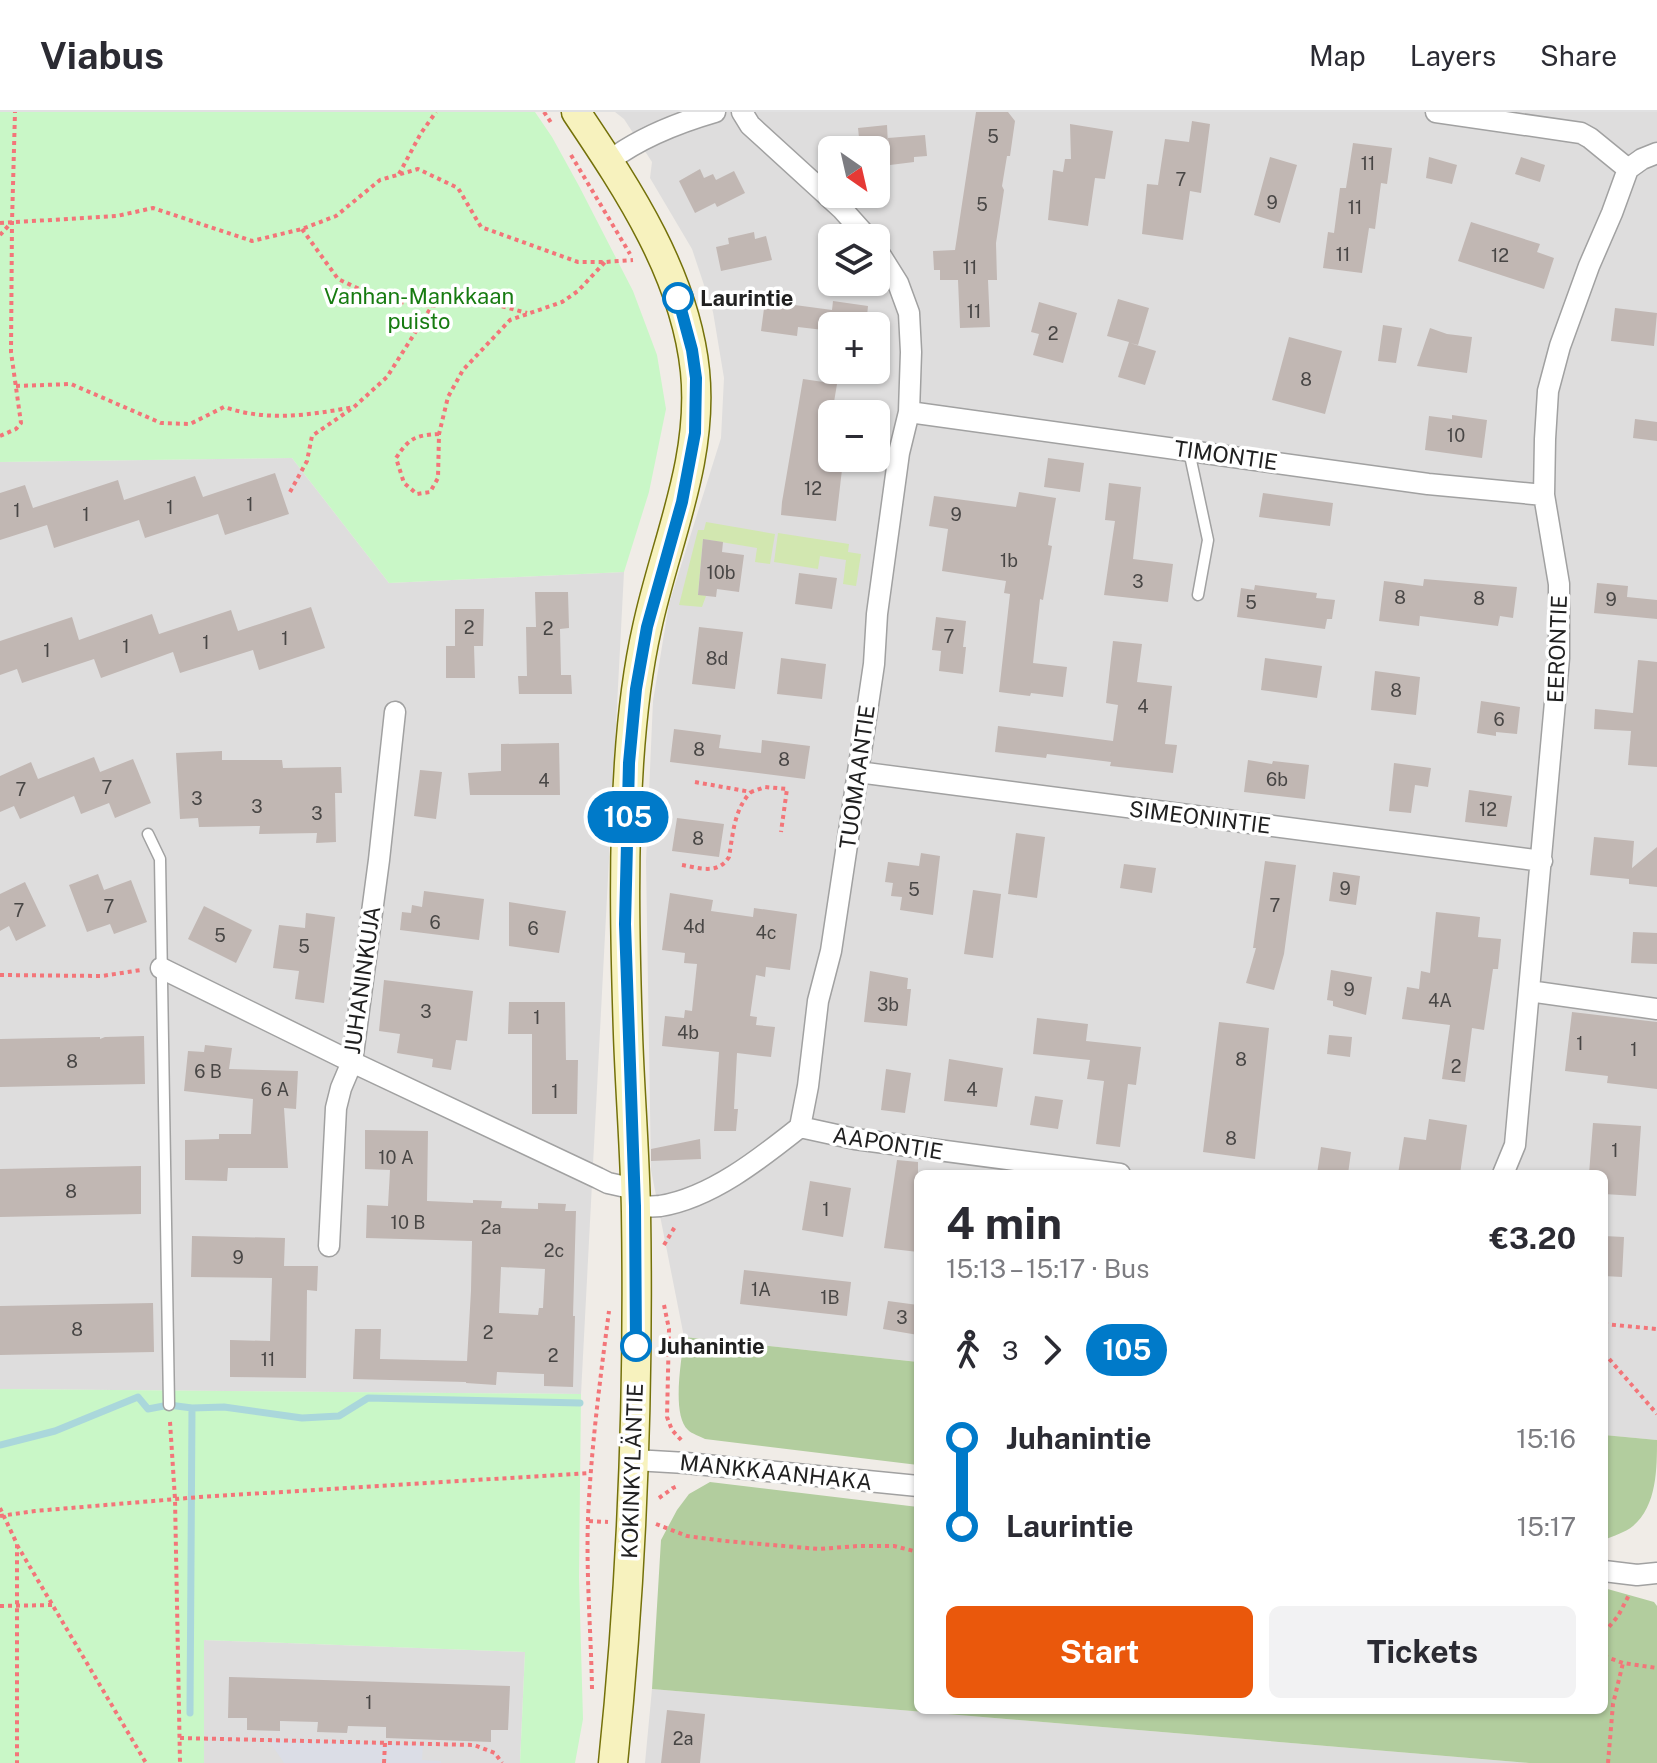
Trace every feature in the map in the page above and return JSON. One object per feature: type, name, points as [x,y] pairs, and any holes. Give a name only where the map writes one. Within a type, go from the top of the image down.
[{"type":"main road","name":"KOKINKYLÄNTIE","points":[[576,112],[636,206],[675,289],[685,318],[696,378],[695,433],[682,502],[647,627],[636,689],[629,763],[625,924],[635,1198],[634,1460],[613,1763]]},
{"type":"street","points":[[609,161],[648,136],[715,112]]},
{"type":"street","points":[[742,112],[750,125],[855,224]]},
{"type":"street","points":[[1436,112],[1581,133],[1628,169],[1657,153]]},
{"type":"street","name":"EERONTIE","points":[[1505,1170],[1515,1145],[1559,658],[1559,584],[1544,495],[1548,391],[1555,361],[1589,266],[1628,169]]},
{"type":"street","name":"TUOMAANTIE","points":[[800,1127],[818,1001],[831,951],[874,664],[877,614],[899,453],[909,412],[909,313],[890,270]]},
{"type":"street","name":"TIMONTIE","points":[[909,412],[1428,484],[1544,495]]},
{"type":"street","name":"JUHANINKUJA","points":[[329,1246],[336,1108],[352,1062],[395,712]]},
{"type":"street","name":"SIMEONINTIE","points":[[858,772],[1542,861]]},
{"type":"street","points":[[161,968],[657,1207],[698,1194],[727,1179],[800,1127]]},
{"type":"street","points":[[1529,991],[1657,1009]]},
{"type":"street","name":"AAPONTIE","points":[[800,1127],[855,1139],[1090,1170]]},
{"type":"street","name":"MANKKAANHAKA","points":[[634,1460],[914,1486]]},
{"type":"street","points":[[1608,1571],[1647,1574]]},
{"type":"lane","points":[[1189,449],[1208,540],[1198,595]]},
{"type":"lane","points":[[148,834],[160,859],[169,1405]]},
{"type":"path","points":[[0,436],[16,429],[21,423],[11,352],[15,112]]},
{"type":"path","points":[[399,174],[436,112]]},
{"type":"path","points":[[0,223],[117,216],[153,208],[252,241],[302,229],[336,216],[380,180],[418,169],[458,188],[481,227],[578,262],[633,260]]},
{"type":"path","points":[[0,235],[12,222]]},
{"type":"path","points":[[302,229],[338,279],[383,300],[432,306],[475,299],[530,313]]},
{"type":"path","points":[[439,434],[423,434],[407,442],[396,458],[404,483],[417,494],[430,492],[438,478],[439,434],[448,397],[463,370],[510,320],[562,302],[578,291],[605,262]]},
{"type":"path","points":[[290,492],[307,461],[312,436],[354,407],[387,377],[432,306]]},
{"type":"path","points":[[16,386],[71,384],[161,423],[190,424],[224,407],[244,414],[305,416],[354,407]]},
{"type":"path","points":[[695,782],[751,792]]},
{"type":"path","points":[[682,865],[710,869],[725,864],[742,801],[751,792],[765,787],[787,789],[781,832]]},
{"type":"path","points":[[0,975],[102,976],[161,968]]},
{"type":"path","points":[[663,1255],[672,1229],[680,1221]]},
{"type":"path","points":[[662,1298],[669,1329],[667,1417],[672,1430],[686,1445],[686,1463]]},
{"type":"path","points":[[592,1692],[587,1601],[590,1473],[609,1311]]},
{"type":"path","points":[[1608,1324],[1657,1329]]},
{"type":"path","points":[[1608,1358],[1657,1414]]},
{"type":"path","points":[[169,1405],[175,1499],[180,1763]]},
{"type":"path","points":[[3,1516],[184,1498],[590,1473]]},
{"type":"path","points":[[0,1508],[17,1544],[146,1763]]},
{"type":"path","points":[[654,1523],[687,1536],[725,1541],[819,1549],[894,1546],[914,1551]]},
{"type":"path","points":[[17,1544],[17,1763]]},
{"type":"path","points":[[1608,1628],[1647,1574]]},
{"type":"path","points":[[0,1606],[52,1605]]},
{"type":"path","points":[[1608,1657],[1657,1668]]},
{"type":"path","points":[[1608,1763],[1613,1704],[1623,1663]]},
{"type":"path","points":[[180,1738],[474,1745],[495,1753],[502,1763]]},
{"type":"path","points":[[384,1763],[385,1743]]},
{"type":"shaded area","points":[[615,112],[1657,112],[1657,1440],[1608,1435],[1608,1170],[914,1170],[914,1362],[684,1337],[651,1170],[646,861],[653,701],[669,604],[721,438],[724,378],[713,312],[692,249],[650,178],[652,162],[624,119]]},
{"type":"shaded area","points":[[292,458],[389,583],[624,572],[581,1394],[0,1389],[0,462]]},
{"type":"shaded area","points":[[204,1640],[525,1652],[520,1763],[204,1763]]},
{"type":"shaded area","points":[[652,1689],[914,1711],[914,1714],[948,1714],[1529,1763],[645,1763]]},
{"type":"shaded area","points":[[268,1739],[423,1744],[422,1760],[441,1763],[284,1763]]},
{"type":"green space","name":"Vanhan-Mankkaan puisto","points":[[0,112],[535,112],[579,186],[633,291],[657,355],[666,409],[649,492],[624,572],[389,583],[292,458],[0,462]]},
{"type":"green space","points":[[706,522],[775,534],[770,564],[755,562],[757,548],[703,539],[698,594],[706,596],[702,607],[679,605],[698,530],[704,530]]},
{"type":"green space","points":[[778,533],[849,544],[848,552],[861,554],[856,586],[843,584],[846,560],[820,556],[818,569],[774,562]]},
{"type":"green space","points":[[684,1337],[914,1362],[914,1465],[705,1439],[688,1430],[683,1422],[679,1399]]},
{"type":"green space","points":[[0,1389],[581,1394],[579,1577],[583,1719],[575,1763],[520,1763],[525,1652],[204,1640],[204,1763],[0,1763]]},
{"type":"green space","points":[[1608,1435],[1657,1440],[1654,1486],[1647,1508],[1641,1518],[1623,1532],[1608,1538]]},
{"type":"green space","points":[[710,1482],[914,1507],[914,1711],[652,1689],[661,1540],[689,1494]]},
{"type":"green space","points":[[1608,1589],[1654,1602],[1657,1606],[1657,1763],[1529,1763],[948,1714],[1608,1714]]},
{"type":"building","points":[[976,112],[1008,112],[1015,121],[1002,186],[1004,190],[996,243],[997,280],[988,280],[990,327],[960,328],[958,280],[940,280],[940,270],[934,270],[933,251],[955,250]]},
{"type":"building","points":[[1192,121],[1210,124],[1201,193],[1190,191],[1183,240],[1142,234],[1147,184],[1158,185],[1165,139],[1189,142]]},
{"type":"building","points":[[1070,124],[1113,131],[1105,179],[1095,178],[1088,226],[1048,220],[1053,170],[1063,172],[1065,159],[1071,159]]},
{"type":"building","points":[[887,125],[888,136],[859,136],[858,128]]},
{"type":"building","points":[[925,135],[927,156],[914,157],[914,162],[890,165],[890,138]]},
{"type":"building","points":[[1353,143],[1392,148],[1387,184],[1381,183],[1375,229],[1369,228],[1362,273],[1323,268],[1328,232],[1334,233],[1340,188],[1346,188]]},
{"type":"building","points":[[1270,157],[1297,165],[1280,223],[1254,215]]},
{"type":"building","points":[[1429,157],[1457,165],[1452,184],[1426,178]]},
{"type":"building","points":[[1521,157],[1545,165],[1540,182],[1515,174]]},
{"type":"building","points":[[700,169],[704,178],[713,174],[716,180],[734,171],[745,193],[717,207],[715,203],[695,213],[679,181]]},
{"type":"building","points":[[1471,222],[1540,244],[1537,252],[1554,258],[1544,289],[1458,261]]},
{"type":"building","points":[[754,232],[755,239],[766,236],[772,260],[721,271],[716,247],[729,244],[728,238]]},
{"type":"building","points":[[1118,299],[1149,308],[1138,345],[1130,343],[1156,351],[1145,385],[1118,377],[1129,342],[1107,336]]},
{"type":"building","points":[[765,301],[832,310],[833,301],[868,306],[867,312],[818,312],[818,329],[798,327],[797,336],[761,331]]},
{"type":"building","points":[[1039,302],[1077,313],[1063,363],[1033,355],[1039,334],[1031,332]]},
{"type":"building","points":[[1615,308],[1657,313],[1654,346],[1611,341]]},
{"type":"building","points":[[1383,325],[1402,328],[1396,363],[1378,361]]},
{"type":"building","points":[[1430,328],[1472,337],[1467,373],[1417,366]]},
{"type":"building","points":[[1289,337],[1342,351],[1325,414],[1272,400]]},
{"type":"building","points":[[803,379],[818,381],[818,384],[837,384],[834,400],[818,400],[818,472],[842,472],[836,521],[781,515]]},
{"type":"building","points":[[1452,415],[1487,420],[1482,458],[1425,450],[1429,416],[1452,419]]},
{"type":"building","points":[[1635,419],[1657,422],[1657,441],[1633,438]]},
{"type":"building","points":[[1048,458],[1084,463],[1080,492],[1044,487]]},
{"type":"building","points":[[275,473],[289,514],[225,535],[218,514],[145,538],[139,520],[54,548],[47,525],[0,540],[0,493],[25,485],[33,508],[118,480],[124,500],[195,476],[203,497]]},
{"type":"building","points":[[1109,483],[1141,487],[1133,559],[1173,564],[1168,602],[1104,595],[1115,521],[1105,520]]},
{"type":"building","points":[[1019,492],[1056,498],[1048,545],[1052,546],[1043,600],[1040,599],[1033,663],[1067,667],[1063,697],[999,692],[1010,594],[1004,593],[1006,581],[942,571],[948,529],[929,526],[934,496],[1016,507]]},
{"type":"building","points":[[1263,493],[1333,503],[1330,526],[1259,517]]},
{"type":"building","points":[[703,539],[723,542],[722,552],[744,555],[739,592],[717,589],[716,597],[698,595]]},
{"type":"building","points":[[799,573],[837,578],[832,609],[795,604]]},
{"type":"building","points":[[1424,579],[1517,587],[1513,618],[1500,616],[1498,626],[1420,616],[1419,626],[1379,621],[1384,581],[1423,586]]},
{"type":"building","points":[[1597,583],[1628,586],[1627,597],[1657,600],[1657,619],[1594,613]]},
{"type":"building","points":[[1255,585],[1317,593],[1316,598],[1335,600],[1332,619],[1327,619],[1325,629],[1237,617],[1241,588],[1254,590]]},
{"type":"building","points":[[535,592],[568,592],[569,628],[560,629],[561,675],[571,675],[572,694],[519,694],[518,676],[527,676],[526,627],[536,627]]},
{"type":"building","points":[[311,607],[325,648],[259,670],[253,650],[180,673],[173,652],[101,678],[94,659],[22,683],[17,669],[0,675],[0,641],[72,617],[79,640],[152,614],[159,634],[231,610],[238,631]]},
{"type":"building","points":[[455,609],[484,609],[483,646],[474,646],[475,678],[446,678],[446,646],[455,646]]},
{"type":"building","points":[[936,617],[966,621],[963,674],[939,671],[941,651],[932,650]]},
{"type":"building","points":[[699,627],[743,632],[735,689],[692,684]]},
{"type":"building","points":[[1113,641],[1142,644],[1137,682],[1172,686],[1165,744],[1177,745],[1173,773],[1110,766],[1111,762],[1047,754],[1046,758],[995,752],[998,726],[1113,741],[1118,705],[1106,703]]},
{"type":"building","points":[[781,658],[826,664],[822,699],[777,694]]},
{"type":"building","points":[[1265,658],[1322,666],[1317,698],[1261,690]]},
{"type":"building","points":[[1638,660],[1657,662],[1657,767],[1628,765],[1631,731],[1594,729],[1595,709],[1633,713]]},
{"type":"building","points":[[1375,671],[1420,677],[1416,715],[1371,710]]},
{"type":"building","points":[[1481,701],[1520,707],[1517,734],[1496,732],[1496,736],[1477,733]]},
{"type":"building","points":[[674,729],[721,735],[719,748],[761,753],[762,740],[810,746],[805,779],[670,762]]},
{"type":"building","points":[[559,743],[560,795],[470,795],[468,773],[501,771],[501,744]]},
{"type":"building","points":[[222,751],[222,760],[282,760],[283,768],[341,767],[342,793],[335,793],[336,842],[316,843],[317,833],[259,834],[260,826],[199,827],[198,818],[180,819],[176,753]]},
{"type":"building","points":[[94,757],[100,772],[133,759],[151,803],[115,818],[109,803],[81,814],[74,796],[20,819],[14,806],[0,812],[0,776],[31,762],[38,779]]},
{"type":"building","points":[[1248,760],[1309,765],[1305,799],[1244,792]]},
{"type":"building","points":[[1394,763],[1431,768],[1428,787],[1415,785],[1411,813],[1389,811]]},
{"type":"building","points":[[420,770],[442,772],[436,819],[414,816]]},
{"type":"building","points":[[1469,790],[1512,796],[1507,827],[1465,822]]},
{"type":"building","points":[[677,818],[724,824],[719,857],[672,851]]},
{"type":"building","points":[[1016,833],[1045,837],[1037,898],[1008,894]]},
{"type":"building","points":[[1594,837],[1634,841],[1632,868],[1657,847],[1657,887],[1629,884],[1629,879],[1590,875]]},
{"type":"building","points":[[921,853],[940,856],[933,915],[900,910],[902,897],[891,896],[893,883],[885,882],[888,862],[919,866]]},
{"type":"building","points":[[1265,861],[1296,865],[1284,954],[1274,990],[1246,983],[1256,948],[1253,948]]},
{"type":"building","points":[[1124,864],[1156,868],[1152,893],[1120,888]]},
{"type":"building","points":[[1333,872],[1360,876],[1356,905],[1329,901]]},
{"type":"building","points":[[98,874],[104,890],[131,880],[147,922],[114,934],[110,924],[87,932],[69,885]]},
{"type":"building","points":[[25,882],[46,926],[16,941],[9,926],[0,931],[0,894]]},
{"type":"building","points":[[973,890],[1001,894],[993,958],[964,954]]},
{"type":"building","points":[[424,891],[484,899],[479,940],[400,930],[402,912],[411,913],[412,905],[422,907]]},
{"type":"building","points":[[670,893],[713,900],[711,911],[753,917],[754,908],[797,914],[790,970],[766,967],[765,977],[756,975],[750,1016],[757,1017],[756,1025],[775,1027],[771,1057],[737,1053],[736,1131],[714,1131],[719,1052],[662,1046],[665,1016],[684,1018],[685,1010],[692,1011],[697,964],[684,963],[685,953],[662,950]]},
{"type":"building","points":[[509,902],[566,911],[559,953],[509,946]]},
{"type":"building","points":[[204,906],[252,930],[236,963],[188,939]]},
{"type":"building","points":[[1436,912],[1480,917],[1478,937],[1501,939],[1498,969],[1493,969],[1484,1030],[1472,1028],[1465,1082],[1442,1079],[1450,1025],[1402,1019],[1407,987],[1419,989],[1421,971],[1430,973]]},
{"type":"building","points":[[306,913],[335,917],[324,1003],[295,999],[299,971],[273,968],[279,925],[305,928]]},
{"type":"building","points":[[1633,932],[1657,933],[1657,964],[1631,963]]},
{"type":"building","points":[[1331,970],[1372,977],[1366,1015],[1333,1006],[1333,1001],[1327,1000]]},
{"type":"building","points":[[870,971],[908,978],[907,989],[911,989],[907,1026],[864,1022]]},
{"type":"building","points":[[384,980],[473,991],[467,1041],[456,1040],[451,1070],[432,1067],[433,1059],[397,1053],[400,1034],[379,1031]]},
{"type":"building","points":[[509,1002],[565,1002],[566,1060],[578,1060],[577,1114],[532,1114],[532,1034],[508,1034]]},
{"type":"building","points":[[1572,1012],[1657,1022],[1657,1089],[1607,1083],[1608,1076],[1565,1071]]},
{"type":"building","points":[[1037,1018],[1088,1024],[1086,1041],[1141,1047],[1136,1085],[1128,1084],[1120,1147],[1096,1144],[1104,1081],[1087,1079],[1090,1060],[1033,1054]]},
{"type":"building","points":[[1219,1022],[1269,1028],[1255,1159],[1203,1152]]},
{"type":"building","points":[[1329,1035],[1352,1037],[1350,1057],[1327,1054]]},
{"type":"building","points":[[144,1036],[145,1084],[0,1087],[0,1039]]},
{"type":"building","points":[[205,1045],[232,1048],[229,1069],[298,1071],[296,1109],[284,1108],[288,1168],[228,1168],[227,1181],[185,1180],[185,1140],[219,1139],[219,1134],[251,1134],[253,1099],[184,1091],[188,1051],[204,1052]]},
{"type":"building","points":[[949,1059],[1003,1068],[997,1107],[944,1101]]},
{"type":"building","points":[[886,1069],[911,1073],[905,1113],[881,1110]]},
{"type":"building","points":[[1035,1096],[1063,1100],[1058,1129],[1030,1125]]},
{"type":"building","points":[[1429,1119],[1467,1125],[1461,1170],[1399,1170],[1404,1137],[1426,1140]]},
{"type":"building","points":[[1593,1123],[1641,1126],[1636,1196],[1608,1194],[1608,1170],[1589,1170]]},
{"type":"building","points":[[365,1130],[428,1131],[427,1201],[502,1201],[501,1208],[538,1209],[538,1203],[566,1204],[565,1211],[576,1211],[573,1387],[544,1386],[544,1374],[497,1372],[496,1385],[353,1379],[355,1329],[381,1329],[380,1359],[467,1361],[471,1291],[472,1241],[366,1238],[367,1205],[388,1206],[390,1170],[365,1169]],"holes":[[[501,1267],[545,1269],[543,1308],[539,1308],[538,1315],[499,1313]]]},
{"type":"building","points":[[700,1139],[701,1159],[651,1161],[651,1149]]},
{"type":"building","points":[[1321,1147],[1351,1152],[1349,1170],[1318,1170]]},
{"type":"building","points":[[897,1160],[918,1162],[918,1170],[914,1170],[914,1252],[884,1248]]},
{"type":"building","points":[[141,1166],[141,1214],[0,1217],[0,1169]]},
{"type":"building","points":[[810,1181],[851,1188],[843,1237],[802,1230]]},
{"type":"building","points":[[192,1236],[285,1238],[284,1266],[318,1266],[317,1291],[307,1290],[306,1378],[230,1377],[230,1340],[270,1341],[272,1278],[191,1277]]},
{"type":"building","points":[[1608,1236],[1624,1237],[1622,1277],[1608,1276]]},
{"type":"building","points":[[744,1270],[851,1282],[847,1316],[740,1304]]},
{"type":"building","points":[[888,1301],[914,1304],[914,1334],[883,1329]]},
{"type":"building","points":[[153,1303],[154,1352],[0,1355],[0,1306]]},
{"type":"building","points":[[229,1677],[510,1686],[508,1730],[491,1730],[491,1742],[386,1738],[386,1727],[348,1726],[347,1733],[317,1732],[318,1722],[280,1721],[280,1731],[247,1730],[247,1718],[228,1718]]},
{"type":"building","points":[[667,1710],[705,1714],[700,1763],[661,1763]]},
{"type":"waterway","points":[[0,1445],[55,1431],[138,1397],[148,1409],[169,1405],[224,1407],[302,1418],[339,1416],[368,1398],[580,1403]]},
{"type":"waterway","points":[[190,1713],[192,1408]]},
{"type":"bus line","name":"105","points":[[636,1346],[635,1206],[625,924],[629,763],[636,689],[647,627],[682,502],[695,433],[696,378],[685,318],[678,298]]},
{"type":"place","name":"Laurintie","points":[[678,298]]},
{"type":"place","name":"Juhanintie","points":[[636,1346]]}]
